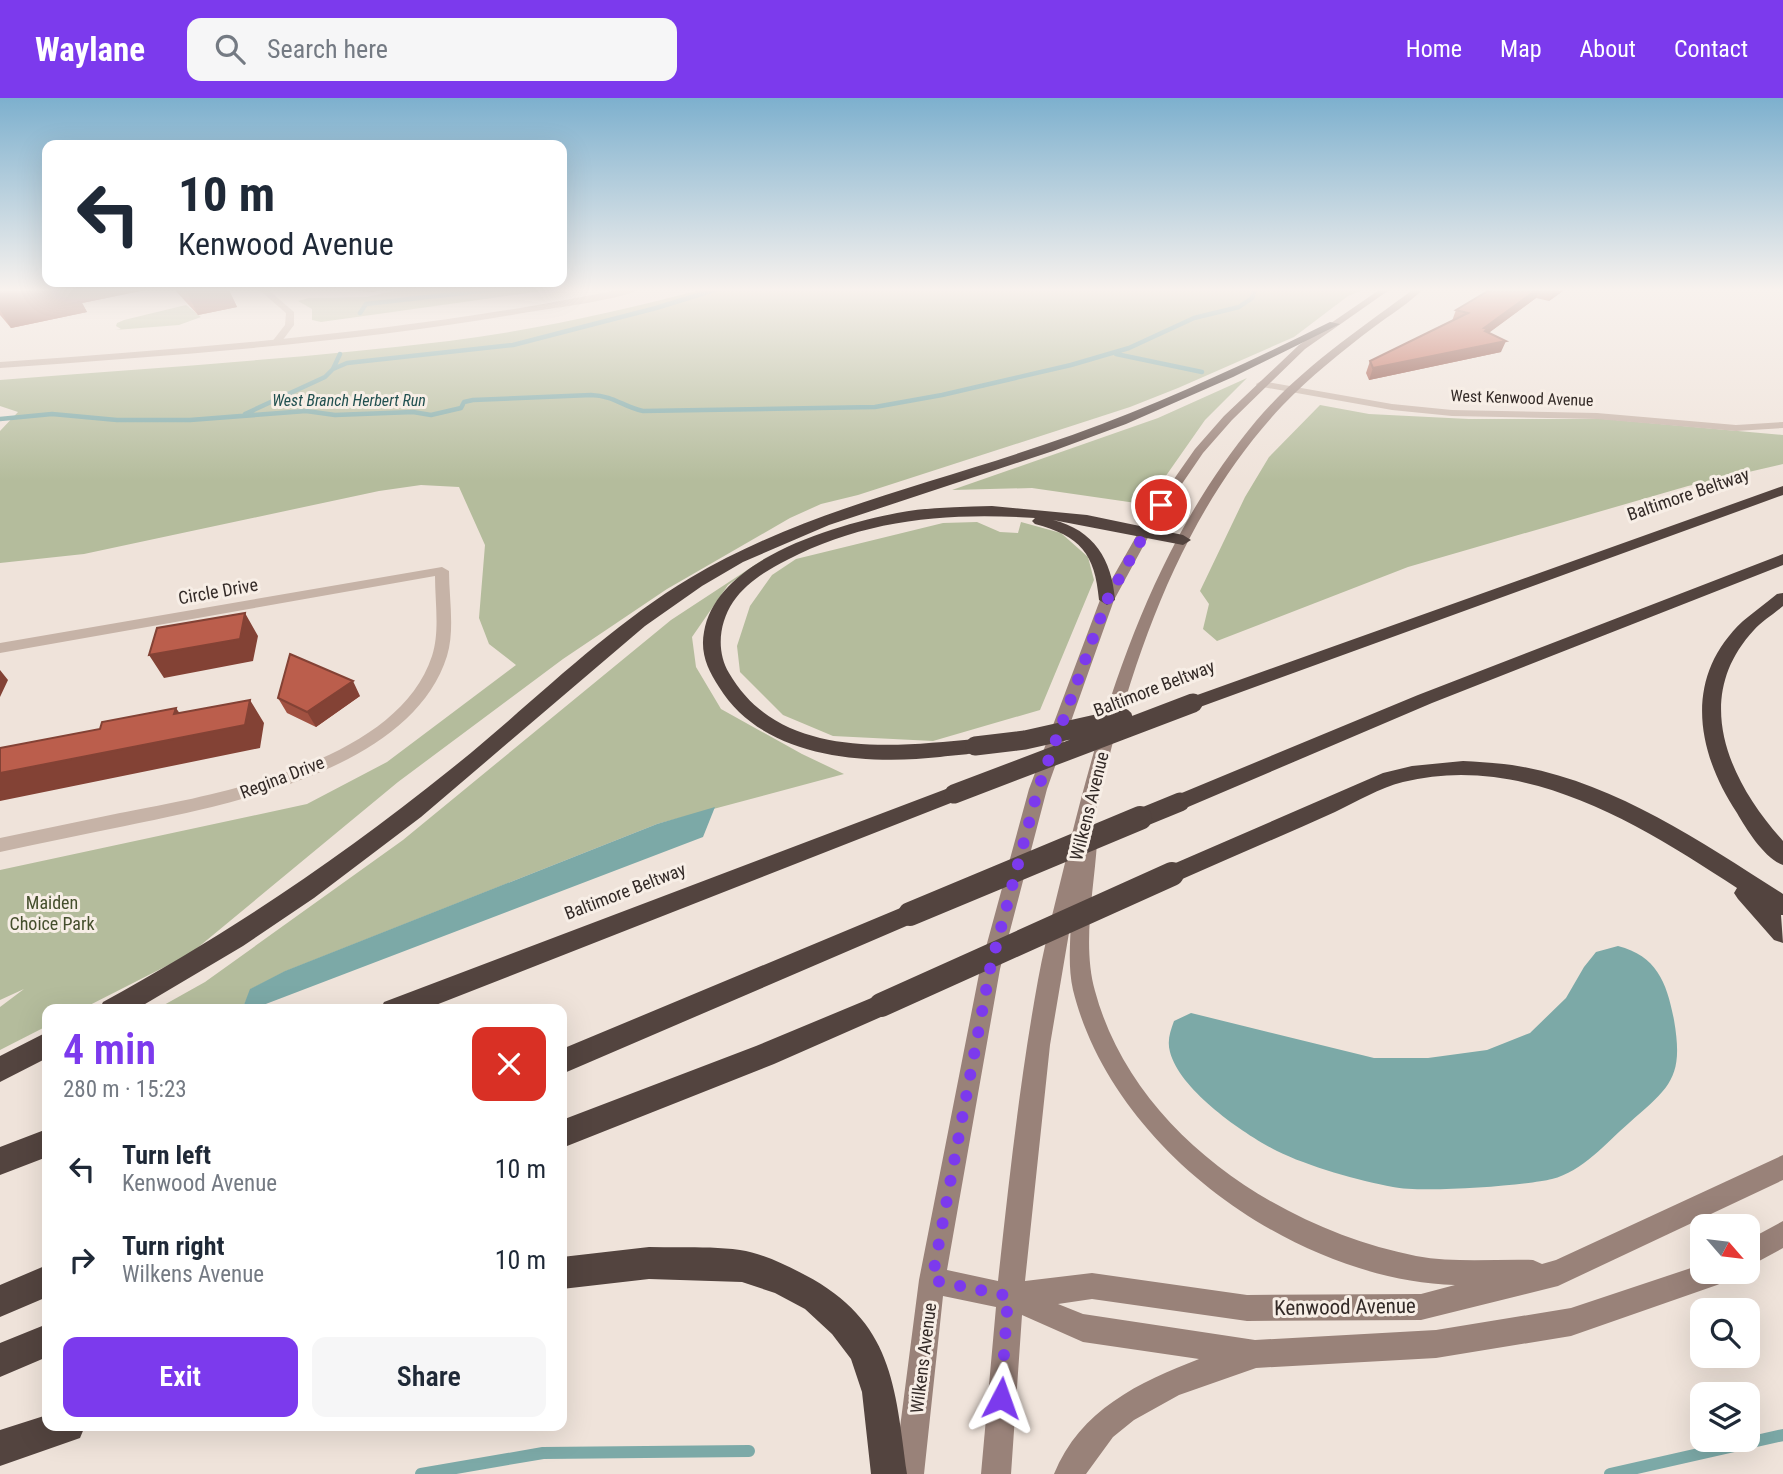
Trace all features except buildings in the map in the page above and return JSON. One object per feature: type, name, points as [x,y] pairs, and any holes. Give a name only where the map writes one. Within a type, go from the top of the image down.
[{"type":"highway","points":[[122,1004],[227,943],[307,891],[467,768],[666,603],[733,562],[812,534],[883,499],[1000,464],[1109,426],[1238,372],[1278,352]]},
{"type":"highway","name":"Baltimore Beltway","points":[[409,1004],[1193,703],[1783,490]]},
{"type":"highway","points":[[1186,534],[1148,525],[1048,512],[966,509],[888,519],[812,534],[744,581],[729,596],[715,618],[711,642],[714,663],[726,687],[746,708],[773,725],[806,740],[838,749],[877,754],[1024,740],[1193,703]]},
{"type":"highway","points":[[812,534],[936,519],[1008,517],[1045,522],[1074,534],[1094,550],[1107,578],[1107,600]]},
{"type":"highway","points":[[567,1060],[1425,699],[1783,559]]},
{"type":"highway","points":[[1783,598],[1760,612],[1739,634],[1722,659],[1714,685],[1710,721],[1717,759],[1742,806],[1783,856]]},
{"type":"highway","points":[[567,1132],[765,1055],[881,1006],[1372,786],[1411,773],[1459,769],[1513,772],[1578,791],[1627,811],[1693,848],[1783,906]]},
{"type":"highway","points":[[1693,848],[1758,903],[1783,933]]},
{"type":"highway","points":[[0,1070],[42,1047]]},
{"type":"highway","points":[[0,1161],[42,1145]]},
{"type":"highway","points":[[567,1272],[649,1263],[742,1266],[782,1280],[816,1298],[844,1322],[865,1350],[879,1392],[889,1474]]},
{"type":"highway","points":[[0,1301],[42,1282]]},
{"type":"highway","points":[[0,1360],[42,1342]]},
{"type":"highway","points":[[0,1448],[53,1431]]},
{"type":"main road","name":"Wilkens Avenue","points":[[909,1474],[932,1280],[990,969],[1038,789],[1107,600],[1148,525],[1199,451],[1261,384],[1296,352]]},
{"type":"main road","name":"Wilkens Avenue","points":[[996,1474],[1008,1296],[1049,981],[1092,788],[1120,687],[1156,592],[1186,534],[1233,459],[1291,390],[1332,352]]},
{"type":"main road","points":[[1092,788],[1080,963],[1084,990],[1099,1039],[1121,1078],[1158,1126],[1205,1171],[1257,1206],[1316,1237],[1365,1256],[1418,1269],[1558,1273]]},
{"type":"main road","name":"Kenwood Avenue","points":[[1008,1296],[1092,1286],[1247,1308],[1421,1307],[1558,1273],[1783,1167]]},
{"type":"main road","points":[[1760,1247],[1783,1234]]},
{"type":"main road","name":"Kenwood Avenue","points":[[932,1280],[1008,1296],[1083,1328],[1255,1354],[1436,1344],[1571,1322],[1690,1281]]},
{"type":"main road","points":[[1069,1474],[1081,1449],[1114,1415],[1163,1387],[1255,1354]]},
{"type":"street","points":[[0,358],[85,352]]},
{"type":"street","points":[[0,365],[137,352]]},
{"type":"street","name":"West Kenwood Avenue","points":[[1261,384],[1392,407],[1452,413],[1597,416],[1736,428],[1783,425]]},
{"type":"street","name":"Circle Drive","points":[[0,648],[442,571]]},
{"type":"street","name":"Regina Drive","points":[[0,845],[248,793],[304,773],[351,749],[381,729],[411,703],[428,681],[440,655],[442,571]]},
{"type":"green space","name":"Maiden Choice Park","points":[[340,352],[1259,352],[1130,407],[858,495],[821,504],[790,518],[667,589],[563,659],[398,782],[190,954],[92,1004],[42,1004],[42,1029],[0,1050],[0,1007],[24,989],[0,1000],[0,870],[307,804],[387,762],[516,665],[489,644],[479,618],[485,545],[459,487],[421,485],[379,491],[84,554],[0,563],[0,431],[18,412],[0,406],[0,380]]},
{"type":"green space","points":[[1247,378],[1205,420],[1149,500],[1136,503],[1032,488],[952,490],[1158,418]]},
{"type":"green space","points":[[1320,405],[1369,414],[1469,419],[1604,419],[1783,435],[1783,464],[1688,486],[1408,567],[1217,641],[1203,629],[1209,604],[1200,591],[1245,497],[1269,457]]},
{"type":"green space","points":[[977,522],[1000,532],[1018,533],[1021,522],[1061,533],[1088,557],[1094,580],[1040,710],[933,741],[833,736],[783,715],[740,672],[737,646],[750,606],[772,575],[796,559],[943,523]]},
{"type":"green space","points":[[770,555],[728,585],[692,637],[696,667],[721,709],[844,774],[657,824],[286,971],[251,989],[245,1004],[166,1004],[205,982],[403,840],[671,620]]},
{"type":"water","points":[[715,807],[703,837],[266,1004],[244,1004],[250,989],[285,971],[657,824]]},
{"type":"water","points":[[1618,946],[1651,964],[1663,983],[1668,994],[1677,1040],[1675,1069],[1671,1080],[1655,1100],[1603,1147],[1574,1170],[1552,1179],[1472,1188],[1407,1189],[1365,1181],[1318,1167],[1277,1151],[1230,1122],[1186,1081],[1170,1052],[1169,1036],[1174,1021],[1191,1013],[1374,1058],[1428,1058],[1487,1050],[1530,1033],[1566,998],[1596,952]]},
{"type":"waterway","points":[[333,369],[347,363],[446,352]]},
{"type":"waterway","name":"West Branch Herbert Run","points":[[0,419],[52,414],[117,420],[190,420],[306,411],[335,415],[413,412],[431,415],[461,408],[464,402],[473,400],[591,395],[606,397],[643,411],[875,407],[942,395],[1115,352]]},
{"type":"waterway","points":[[333,369],[340,354]]},
{"type":"waterway","points":[[1116,354],[1202,372]]},
{"type":"waterway","points":[[245,414],[325,377],[333,369]]},
{"type":"waterway","points":[[1610,1474],[1783,1435]]},
{"type":"waterway","points":[[421,1474],[543,1453],[749,1451]]},
{"type":"route","points":[[1001,1398],[1008,1296],[932,1280],[990,969],[1038,789],[1107,600],[1161,505]]}]
